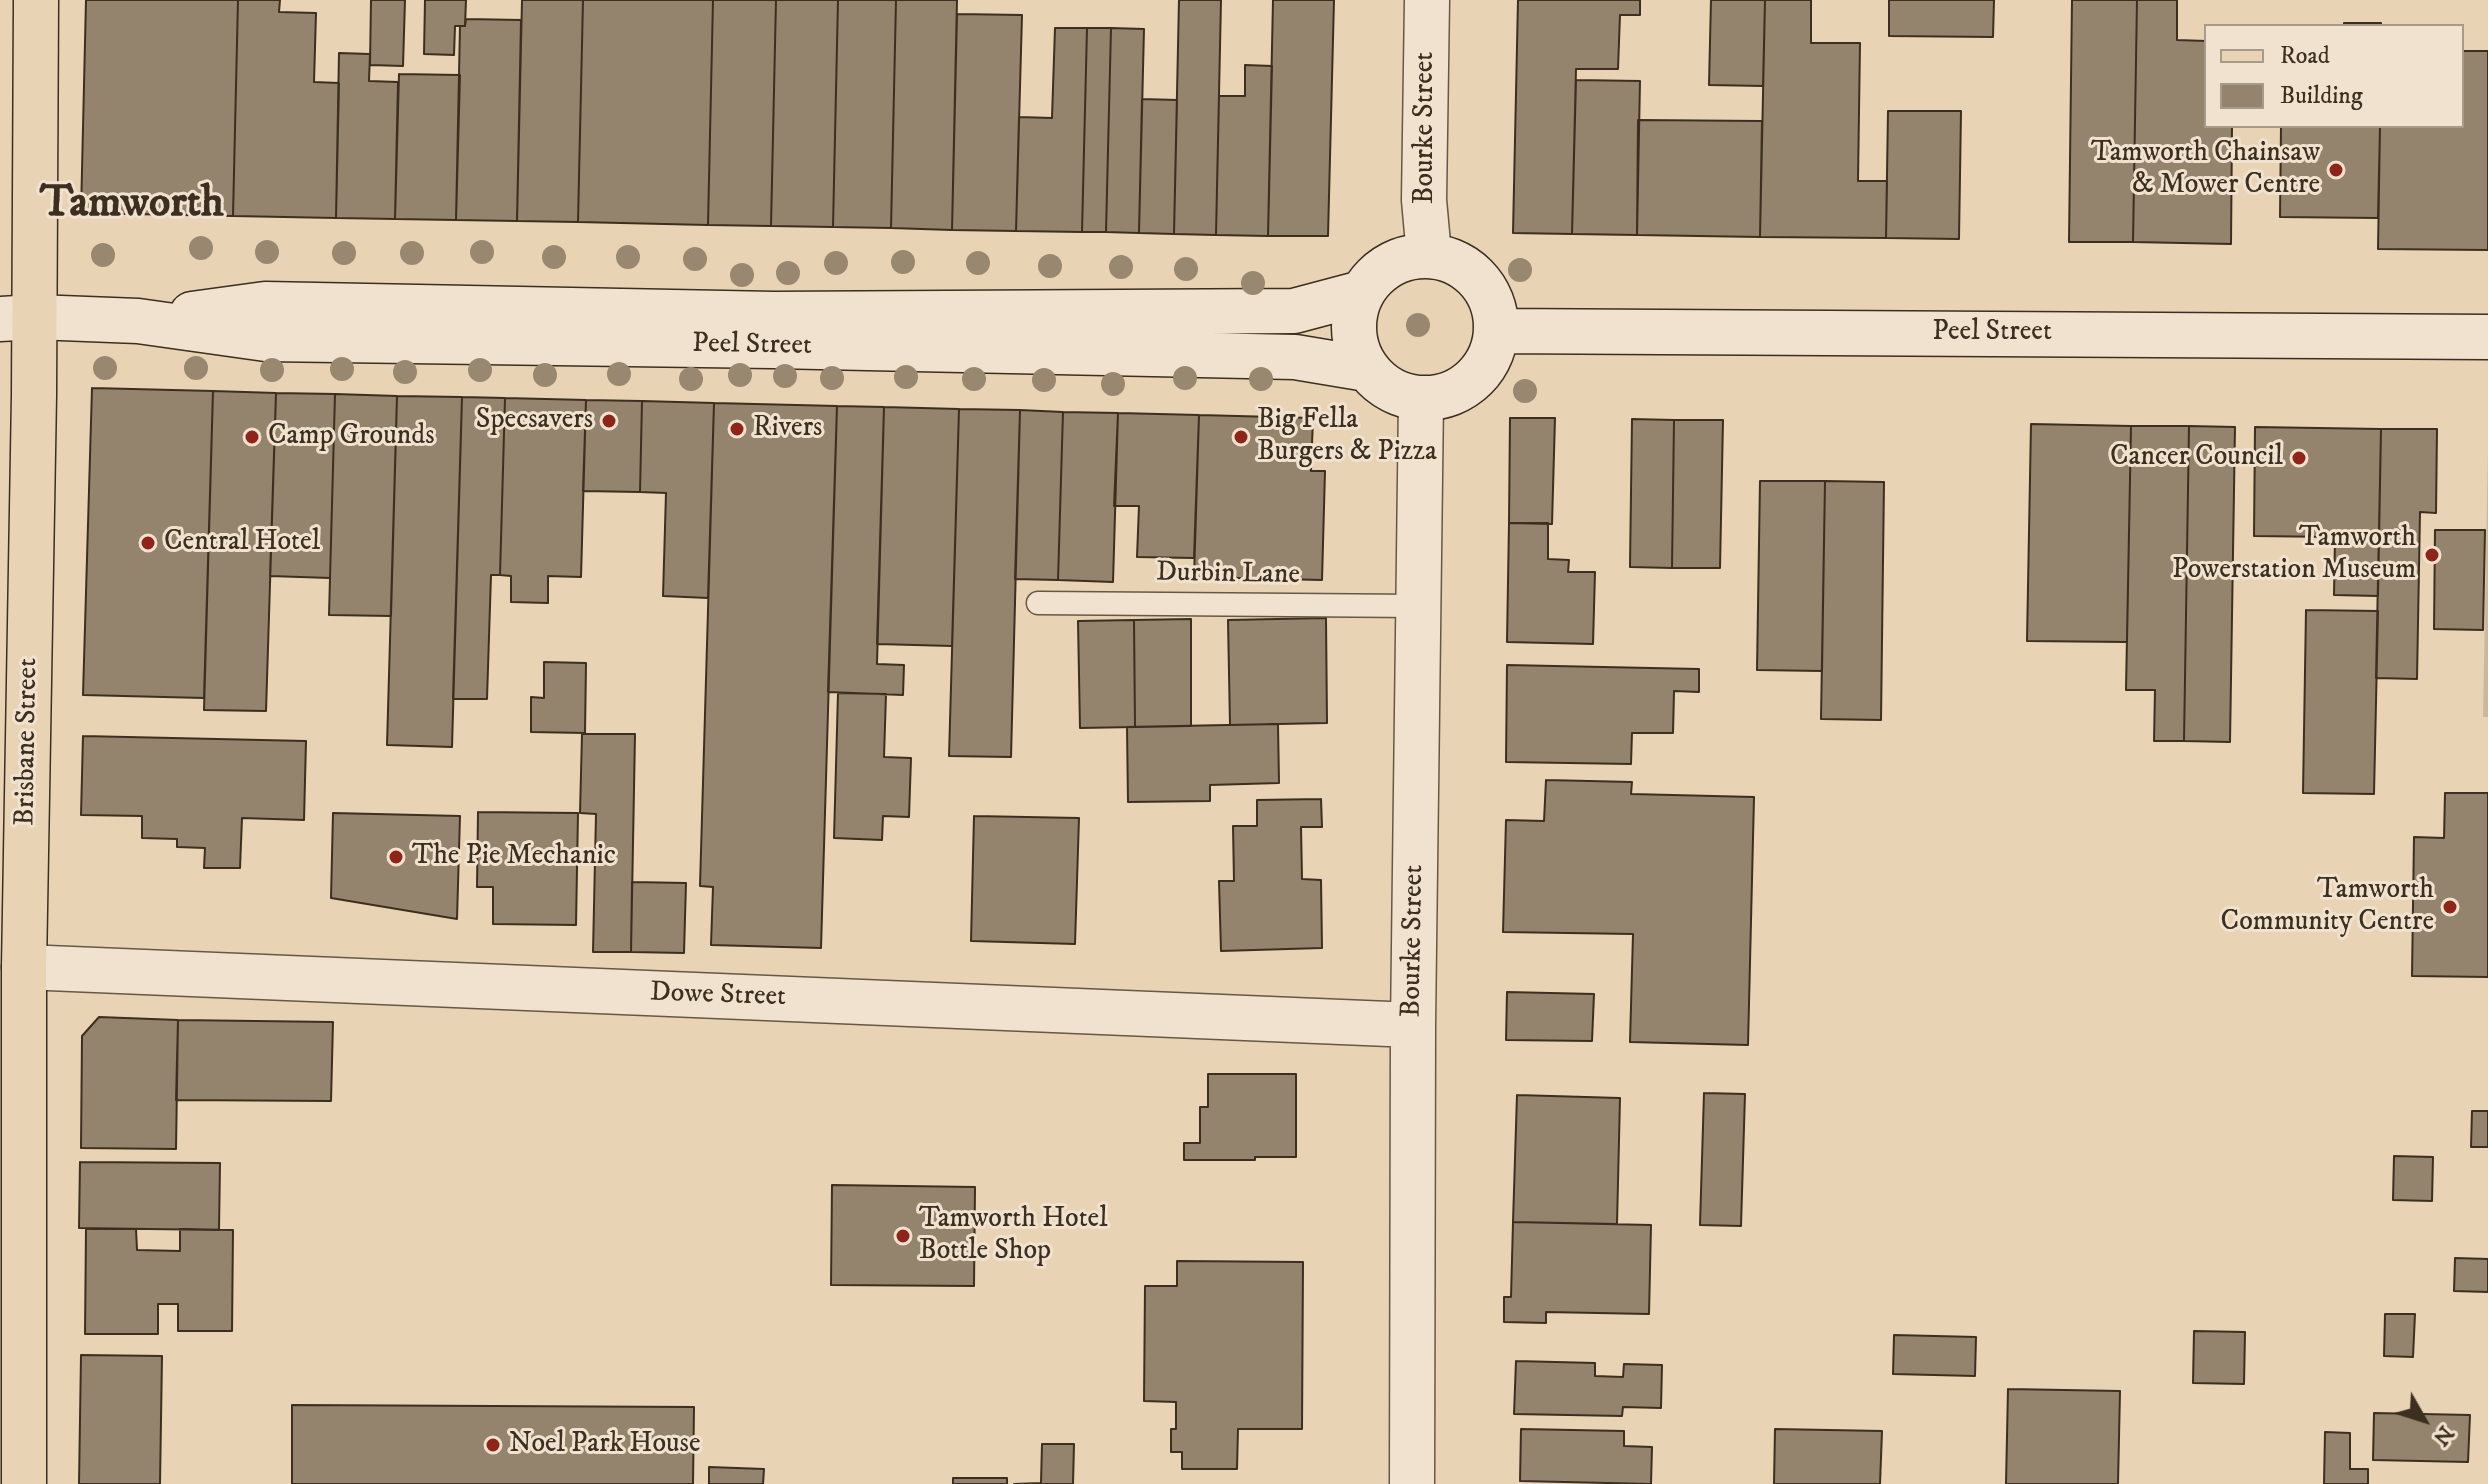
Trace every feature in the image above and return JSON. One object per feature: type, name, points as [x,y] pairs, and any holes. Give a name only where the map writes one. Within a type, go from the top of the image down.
[{"type":"main road","name":"Brisbane Street","points":[[24,1484],[24,967],[17,318],[36,0]]},
{"type":"main road","name":"Bourke Street","points":[[1427,0],[1424,200],[1429,255]]},
{"type":"main road","points":[[1429,255],[1451,260],[1471,271],[1486,288],[1494,309],[1497,331],[1491,353],[1480,373],[1463,388],[1442,397],[1421,399],[1399,394],[1381,384],[1367,369],[1357,351],[1352,326],[1358,294],[1384,268],[1405,258],[1429,255]]},
{"type":"main road","name":"Peel Street","points":[[138,321],[265,304],[774,314],[1294,311],[1358,294]]},
{"type":"main road","name":"Peel Street","points":[[17,318],[138,321],[266,339],[1295,357],[1367,369]]},
{"type":"main road","name":"Peel Street","points":[[1497,331],[2488,337]]},
{"type":"main road","name":"Bourke Street","points":[[1412,1484],[1413,1025],[1421,399]]},
{"type":"main road","name":"Dowe Street","points":[[24,967],[1413,1025]]},
{"type":"lane","name":"Durbin Lane","points":[[1038,603],[1418,606]]},
{"type":"shaded area","points":[[2488,451],[2488,717],[2483,717]]},
{"type":"building","points":[[86,0],[238,0],[233,216],[81,213]]},
{"type":"building","points":[[238,0],[280,0],[279,12],[316,13],[314,82],[339,83],[336,218],[233,216]]},
{"type":"building","points":[[371,0],[405,0],[403,66],[370,65]]},
{"type":"building","points":[[425,0],[466,0],[465,26],[455,26],[454,55],[424,54]]},
{"type":"building","points":[[522,0],[583,0],[578,222],[517,221]]},
{"type":"building","points":[[583,0],[713,0],[708,225],[578,222]]},
{"type":"building","points":[[713,0],[776,0],[771,226],[708,225]]},
{"type":"building","points":[[776,0],[838,0],[833,227],[771,226]]},
{"type":"building","points":[[838,0],[896,0],[891,228],[833,227]]},
{"type":"building","points":[[896,0],[957,0],[952,230],[891,228]]},
{"type":"building","points":[[1179,0],[1221,0],[1216,235],[1174,234]]},
{"type":"building","points":[[1273,0],[1334,0],[1328,236],[1268,236]]},
{"type":"building","points":[[1518,0],[1640,0],[1640,15],[1620,15],[1618,69],[1576,69],[1572,234],[1513,233]]},
{"type":"building","points":[[1711,0],[1765,0],[1763,86],[1709,85]]},
{"type":"building","points":[[1765,0],[1811,0],[1811,43],[1860,43],[1858,181],[1887,181],[1886,238],[1760,237]]},
{"type":"building","points":[[1889,0],[1994,0],[1993,37],[1889,36]]},
{"type":"building","points":[[2072,0],[2137,0],[2133,242],[2069,242]]},
{"type":"building","points":[[2137,0],[2177,0],[2177,40],[2204,41],[2204,128],[2232,128],[2231,244],[2133,242]]},
{"type":"building","points":[[957,14],[1022,15],[1016,231],[952,230]]},
{"type":"building","points":[[466,19],[521,20],[517,221],[456,220],[460,26],[465,26]]},
{"type":"building","points":[[1055,28],[1087,28],[1082,232],[1016,231],[1019,117],[1052,118]]},
{"type":"building","points":[[1087,28],[1111,28],[1106,232],[1082,232]]},
{"type":"building","points":[[1111,28],[1144,29],[1139,233],[1106,232]]},
{"type":"building","points":[[2464,51],[2488,51],[2488,250],[2378,249],[2380,128],[2464,128]]},
{"type":"building","points":[[339,53],[370,54],[369,81],[398,82],[395,219],[336,218]]},
{"type":"building","points":[[1245,65],[1272,66],[1268,236],[1216,235],[1219,96],[1245,96]]},
{"type":"building","points":[[399,74],[460,75],[456,220],[395,219]]},
{"type":"building","points":[[1576,80],[1640,81],[1637,235],[1572,234]]},
{"type":"building","points":[[1142,99],[1177,100],[1174,234],[1139,233]]},
{"type":"building","points":[[1888,111],[1961,111],[1959,239],[1886,238]]},
{"type":"building","points":[[1638,120],[1762,121],[1760,237],[1637,235]]},
{"type":"building","points":[[2281,128],[2380,128],[2378,218],[2280,217]]},
{"type":"building","name":"Central Hotel","points":[[92,388],[213,391],[204,698],[83,695]]},
{"type":"building","points":[[213,391],[276,393],[266,711],[204,710]]},
{"type":"building","points":[[276,393],[335,394],[330,578],[270,576]]},
{"type":"building","points":[[335,394],[397,396],[391,616],[329,615]]},
{"type":"building","points":[[397,396],[462,397],[452,747],[387,745]]},
{"type":"building","points":[[462,397],[505,398],[500,575],[491,575],[487,699],[453,699]]},
{"type":"building","points":[[505,398],[586,400],[581,577],[548,576],[548,603],[511,602],[511,576],[500,575]]},
{"type":"building","points":[[586,400],[642,401],[640,492],[583,491]]},
{"type":"building","points":[[642,401],[714,403],[708,598],[663,596],[666,493],[640,492]]},
{"type":"building","points":[[714,403],[837,406],[821,948],[711,945],[713,887],[700,886]]},
{"type":"building","points":[[837,406],[884,407],[877,664],[904,665],[903,695],[828,692]]},
{"type":"building","points":[[884,407],[959,409],[952,646],[877,644]]},
{"type":"building","points":[[959,409],[1020,410],[1011,757],[949,756]]},
{"type":"building","points":[[1020,410],[1063,412],[1058,580],[1015,579]]},
{"type":"building","points":[[1063,412],[1118,413],[1113,582],[1058,580]]},
{"type":"building","points":[[1118,413],[1199,415],[1194,558],[1137,557],[1139,506],[1114,506]]},
{"type":"building","points":[[1199,415],[1313,418],[1311,471],[1325,471],[1322,580],[1194,577]]},
{"type":"building","points":[[1510,418],[1555,418],[1552,524],[1509,523]]},
{"type":"building","points":[[1632,419],[1674,420],[1672,568],[1630,567]]},
{"type":"building","points":[[1674,420],[1723,420],[1720,568],[1672,568]]},
{"type":"building","points":[[2031,424],[2131,426],[2127,642],[2027,641]]},
{"type":"building","points":[[2131,426],[2189,426],[2184,741],[2154,741],[2155,690],[2126,690]]},
{"type":"building","points":[[2189,426],[2235,427],[2230,742],[2184,741]]},
{"type":"building","points":[[2255,427],[2381,429],[2378,596],[2334,595],[2335,537],[2254,536]]},
{"type":"building","points":[[2381,429],[2437,429],[2436,513],[2420,512],[2417,679],[2376,678]]},
{"type":"building","points":[[1760,481],[1825,481],[1822,671],[1757,670]]},
{"type":"building","points":[[1825,481],[1884,482],[1881,720],[1821,719]]},
{"type":"building","points":[[1509,523],[1548,523],[1548,559],[1569,560],[1568,572],[1595,572],[1593,644],[1507,642]]},
{"type":"building","points":[[2435,530],[2485,530],[2483,630],[2434,629]]},
{"type":"building","points":[[2306,610],[2378,611],[2374,794],[2303,793]]},
{"type":"building","points":[[1326,618],[1327,723],[1230,725],[1228,620]]},
{"type":"building","points":[[1191,619],[1191,726],[1135,727],[1134,620]]},
{"type":"building","points":[[1134,620],[1135,727],[1080,728],[1078,621]]},
{"type":"building","points":[[544,662],[586,663],[585,733],[531,732],[531,697],[544,698]]},
{"type":"building","points":[[1507,665],[1699,669],[1699,692],[1674,691],[1673,733],[1632,733],[1631,764],[1506,762]]},
{"type":"building","points":[[838,693],[886,694],[884,757],[911,758],[909,817],[883,816],[882,840],[834,838]]},
{"type":"building","points":[[1278,724],[1279,783],[1210,785],[1210,801],[1128,802],[1127,727]]},
{"type":"building","points":[[582,734],[635,734],[631,952],[593,952],[596,814],[580,813]]},
{"type":"building","points":[[83,736],[306,741],[304,820],[242,818],[240,868],[204,868],[205,848],[177,847],[177,839],[142,838],[142,816],[81,815]]},
{"type":"building","points":[[1546,780],[1632,782],[1631,794],[1754,797],[1748,1045],[1630,1042],[1633,934],[1503,932],[1506,820],[1544,821]]},
{"type":"building","name":"Tamworth Community Centre","points":[[2445,793],[2488,793],[2488,977],[2412,976],[2414,837],[2444,838]]},
{"type":"building","points":[[1321,799],[1322,827],[1301,827],[1302,879],[1321,880],[1322,948],[1221,951],[1219,881],[1234,881],[1233,826],[1257,826],[1257,800]]},
{"type":"building","points":[[478,812],[578,813],[576,925],[493,924],[493,887],[477,887]]},
{"type":"building","name":"The Pie Mechanic","points":[[333,813],[460,816],[457,919],[331,898]]},
{"type":"building","points":[[974,816],[1079,818],[1075,944],[971,941]]},
{"type":"building","points":[[632,882],[686,883],[684,953],[631,952]]},
{"type":"building","points":[[1507,992],[1594,994],[1592,1041],[1506,1040]]},
{"type":"building","points":[[99,1017],[178,1020],[176,1149],[81,1148],[82,1036]]},
{"type":"building","points":[[178,1020],[333,1022],[331,1101],[176,1100]]},
{"type":"building","points":[[1208,1074],[1296,1074],[1296,1157],[1184,1160],[1184,1143],[1200,1143],[1200,1107],[1208,1107]]},
{"type":"building","points":[[1704,1093],[1745,1094],[1741,1226],[1700,1225]]},
{"type":"building","points":[[1517,1095],[1620,1098],[1617,1224],[1513,1222]]},
{"type":"building","points":[[2472,1111],[2488,1111],[2488,1147],[2471,1147]]},
{"type":"building","points":[[2394,1156],[2433,1157],[2432,1201],[2393,1200]]},
{"type":"building","points":[[80,1162],[220,1163],[219,1230],[79,1228]]},
{"type":"building","name":"Tamworth Hotel Bottle Shop","points":[[832,1185],[975,1187],[974,1286],[831,1285]]},
{"type":"building","points":[[1513,1222],[1651,1225],[1649,1314],[1546,1312],[1546,1323],[1504,1322],[1504,1297],[1511,1297]]},
{"type":"building","points":[[86,1229],[136,1229],[137,1250],[180,1251],[180,1229],[233,1230],[232,1331],[178,1331],[178,1304],[158,1304],[158,1334],[85,1334]]},
{"type":"building","points":[[2455,1258],[2488,1259],[2488,1292],[2454,1291]]},
{"type":"building","points":[[1177,1261],[1303,1262],[1302,1429],[1238,1429],[1237,1469],[1182,1469],[1182,1452],[1171,1452],[1171,1429],[1176,1429],[1176,1402],[1144,1401],[1145,1286],[1177,1286]]},
{"type":"building","points":[[2385,1314],[2415,1314],[2413,1357],[2384,1356]]},
{"type":"building","points":[[2194,1331],[2245,1332],[2244,1384],[2193,1383]]},
{"type":"building","points":[[1894,1335],[1976,1337],[1975,1376],[1893,1374]]},
{"type":"building","points":[[81,1355],[162,1356],[160,1484],[79,1484]]},
{"type":"building","points":[[1516,1361],[1595,1363],[1595,1376],[1623,1377],[1624,1364],[1662,1365],[1661,1408],[1623,1407],[1622,1416],[1514,1414]]},
{"type":"building","points":[[2008,1389],[2120,1391],[2118,1484],[2006,1484]]},
{"type":"building","name":"Noel Park House","points":[[292,1405],[694,1407],[693,1484],[292,1484]]},
{"type":"building","points":[[2374,1413],[2470,1415],[2468,1462],[2373,1460]]},
{"type":"building","points":[[1521,1429],[1624,1431],[1624,1446],[1652,1447],[1651,1484],[1520,1481]]},
{"type":"building","points":[[1775,1429],[1882,1431],[1880,1484],[1774,1484]]},
{"type":"building","points":[[2325,1432],[2350,1433],[2350,1469],[2368,1469],[2368,1484],[2324,1484]]},
{"type":"building","points":[[1042,1444],[1074,1444],[1073,1484],[1014,1484],[1041,1483]]},
{"type":"building","points":[[709,1467],[764,1469],[763,1484],[709,1484]]},
{"type":"building","points":[[953,1478],[1007,1478],[1007,1484],[953,1484]]},
{"type":"place","name":"Tamworth Chainsaw & Mower Centre","points":[[2336,170]]},
{"type":"place","name":"Specsavers","points":[[609,421]]},
{"type":"place","name":"Rivers","points":[[737,429]]},
{"type":"place","name":"Camp Grounds","points":[[252,437]]},
{"type":"place","name":"Big Fella Burgers & Pizza","points":[[1241,437]]},
{"type":"place","name":"Cancer Council","points":[[2299,458]]},
{"type":"place","name":"Central Hotel","points":[[148,543]]},
{"type":"place","name":"Tamworth Powerstation Museum","points":[[2432,555]]},
{"type":"place","name":"The Pie Mechanic","points":[[396,857]]},
{"type":"place","name":"Tamworth Community Centre","points":[[2450,907]]},
{"type":"place","name":"Tamworth Hotel Bottle Shop","points":[[903,1236]]},
{"type":"place","name":"Noel Park House","points":[[493,1445]]},
{"type":"district","name":"Tamworth","points":[[132,206]]}]
